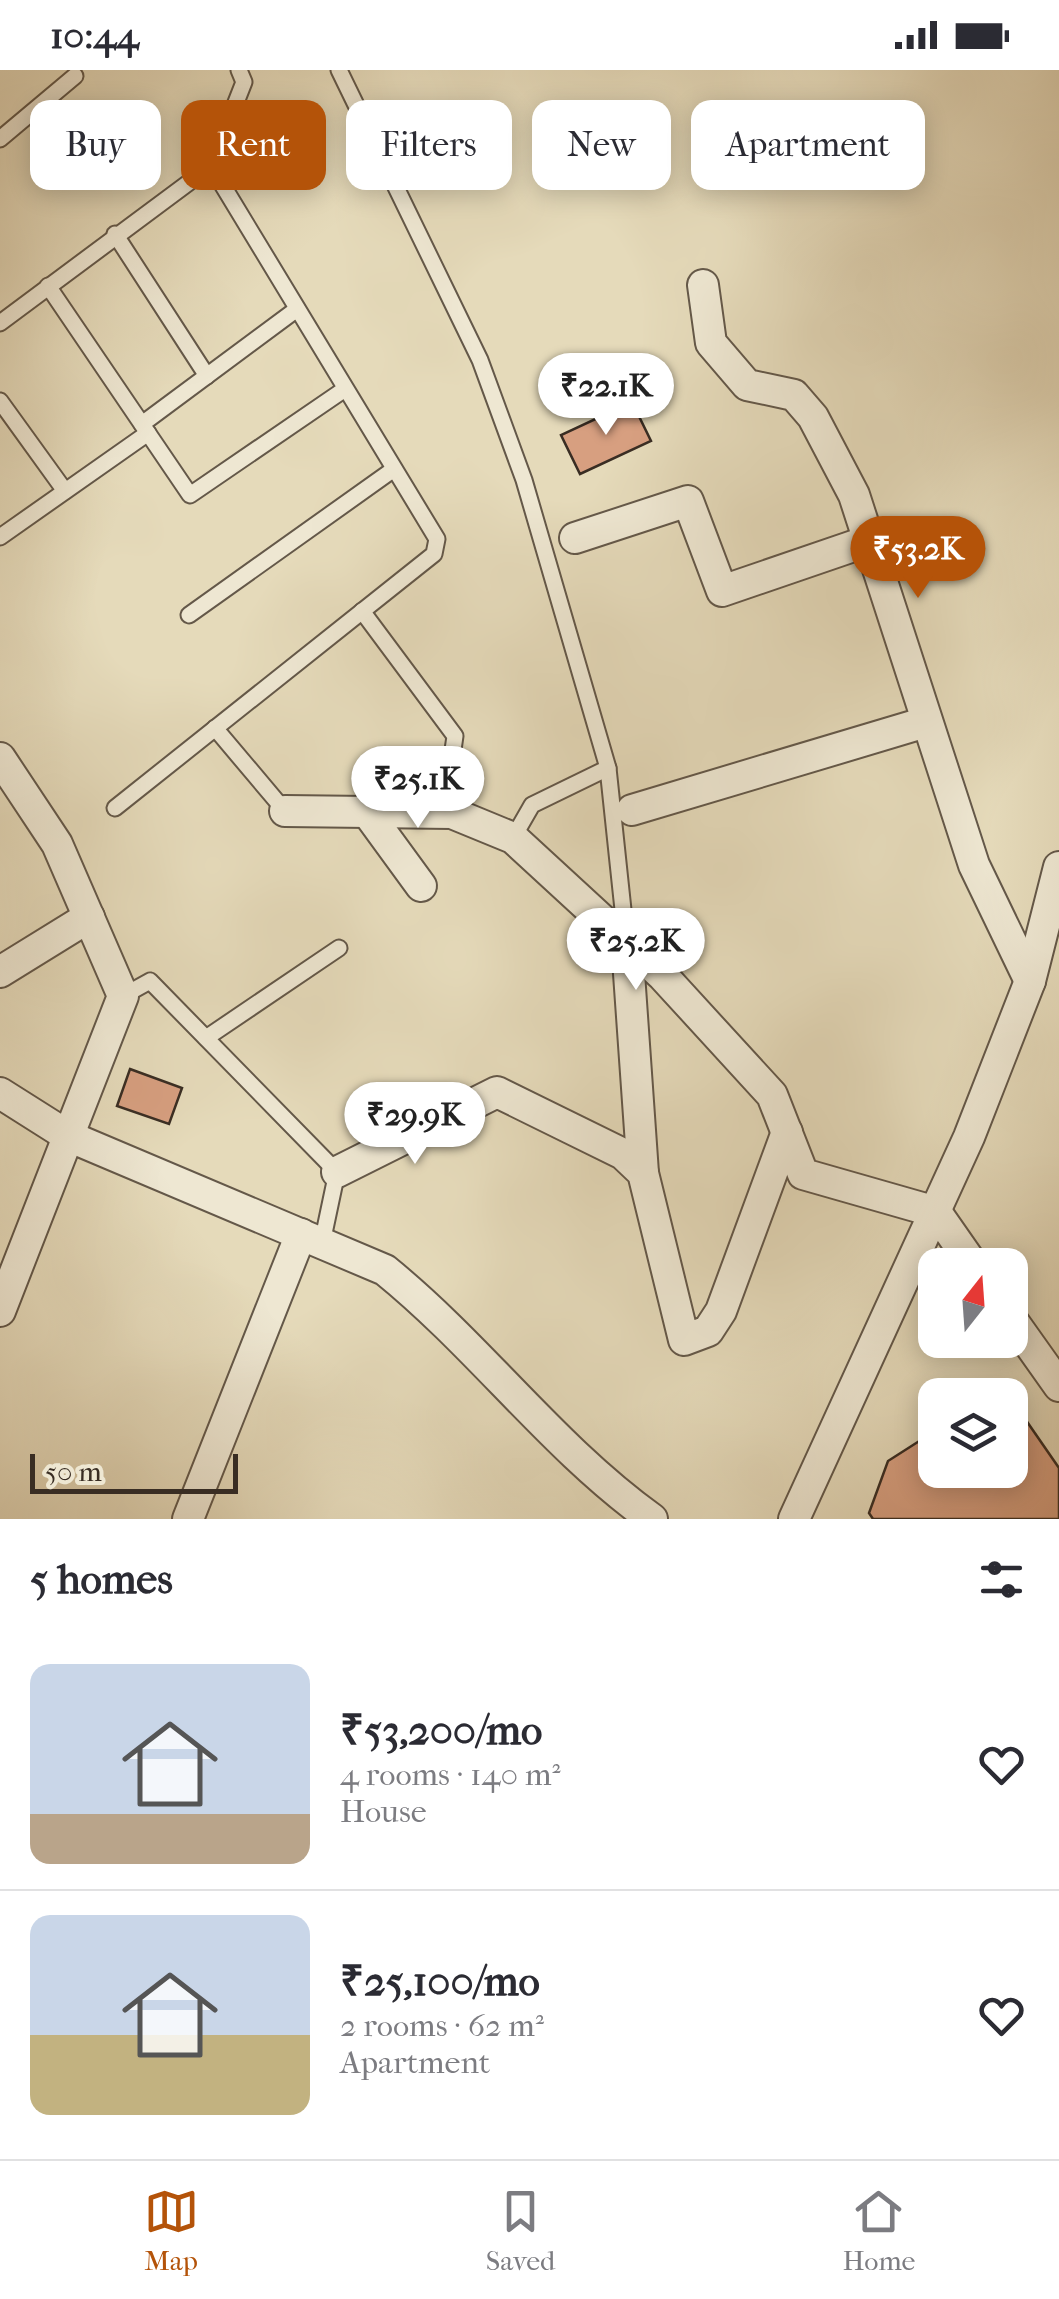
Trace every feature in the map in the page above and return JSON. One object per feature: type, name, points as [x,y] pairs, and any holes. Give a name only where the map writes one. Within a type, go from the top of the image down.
[{"type":"street","points":[[703,285],[711,343],[747,385],[794,395],[813,416],[854,495],[974,866],[1030,981]]},
{"type":"street","points":[[575,538],[688,501],[722,591],[868,541]]},
{"type":"street","points":[[632,810],[926,722]]},
{"type":"street","points":[[0,758],[57,844],[123,996],[0,1311]]},
{"type":"street","points":[[285,811],[444,813],[513,838],[663,976],[772,1095],[803,1174],[936,1212],[962,1248]]},
{"type":"street","points":[[367,812],[420,886]]},
{"type":"street","points":[[794,1519],[936,1212],[1030,981],[1059,867]]},
{"type":"street","points":[[0,972],[89,917]]},
{"type":"street","points":[[626,945],[643,1173],[684,1340],[708,1332],[721,1311],[786,1132]]},
{"type":"street","points":[[337,1172],[497,1092],[622,1154],[643,1173]]},
{"type":"street","points":[[0,1093],[68,1136],[385,1270],[429,1306],[602,1483],[652,1519]]},
{"type":"street","points":[[188,1519],[311,1239]]},
{"type":"street","points":[[1028,1342],[1059,1386]]},
{"type":"lane","points":[[237,100],[244,82],[239,70]]},
{"type":"lane","points":[[339,70],[480,360],[524,480],[608,768],[626,945]]},
{"type":"lane","points":[[0,139],[74,76]]},
{"type":"lane","points":[[0,323],[181,187]]},
{"type":"lane","points":[[115,808],[434,554],[437,539],[225,190]]},
{"type":"lane","points":[[115,234],[207,376]]},
{"type":"lane","points":[[48,286],[190,495],[345,389]]},
{"type":"lane","points":[[0,536],[66,491],[207,376],[297,309]]},
{"type":"lane","points":[[0,401],[66,491]]},
{"type":"lane","points":[[189,615],[394,469]]},
{"type":"lane","points":[[362,612],[455,736],[444,813]]},
{"type":"lane","points":[[215,728],[285,811]]},
{"type":"lane","points":[[513,838],[532,804],[608,768]]},
{"type":"lane","points":[[206,1038],[339,948]]},
{"type":"lane","points":[[123,996],[150,981],[337,1172],[311,1239]]},
{"type":"building","points":[[632,402],[651,441],[580,474],[561,435]]},
{"type":"building","points":[[130,1069],[182,1088],[169,1124],[117,1106]]},
{"type":"building","points":[[1028,1423],[1059,1468],[1059,1519],[873,1519],[869,1513],[888,1461],[918,1442],[918,1488],[1028,1488]]}]
